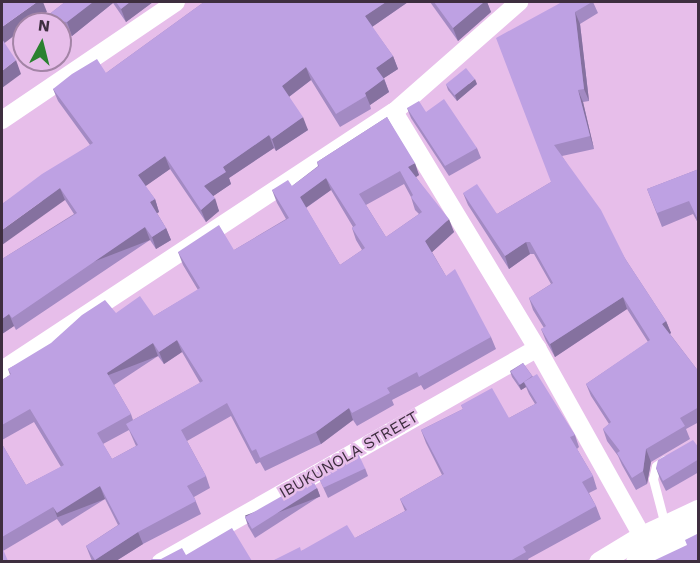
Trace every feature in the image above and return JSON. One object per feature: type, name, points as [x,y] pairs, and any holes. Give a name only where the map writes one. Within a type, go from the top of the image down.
[{"type":"street","points":[[2,120],[176,2]]},
{"type":"street","points":[[2,370],[394,112],[519,2]]},
{"type":"street","points":[[394,112],[537,348],[642,536]]},
{"type":"street","name":"IBUKUNOLA STREET","points":[[161,561],[537,348]]},
{"type":"street","points":[[599,561],[642,536],[699,510]]},
{"type":"street","points":[[636,561],[648,552],[699,529]]},
{"type":"lane","points":[[665,525],[653,479],[656,466],[676,454]]},
{"type":"building","points":[[2,2],[37,2],[23,12],[12,12],[12,20],[2,27]]},
{"type":"building","points":[[65,2],[93,2],[72,18],[72,12],[52,12]]},
{"type":"building","points":[[116,2],[130,2],[121,9]]},
{"type":"building","points":[[204,2],[386,2],[365,16],[393,56],[376,68],[384,79],[365,93],[366,96],[336,114],[306,67],[282,86],[303,117],[272,139],[269,135],[223,167],[226,172],[204,186],[215,198],[201,210],[165,156],[138,175],[155,199],[150,202],[166,228],[152,237],[145,227],[12,318],[9,314],[2,319],[2,259],[77,213],[60,188],[2,230],[2,204],[42,174],[93,143],[53,89],[97,59],[106,73]]},
{"type":"building","points":[[434,2],[484,2],[453,28]]},
{"type":"building","points":[[562,2],[592,2],[575,12],[584,89],[578,90],[590,136],[554,145],[601,210],[626,260],[666,321],[662,324],[699,372],[699,407],[680,418],[685,426],[646,449],[643,471],[632,478],[617,453],[620,451],[603,429],[611,422],[586,384],[650,340],[623,297],[550,344],[541,329],[546,326],[529,298],[553,283],[530,242],[526,242],[505,256],[463,193],[477,184],[497,214],[551,182],[496,38]]},
{"type":"building","points":[[2,39],[12,54],[12,63],[2,71]]},
{"type":"building","points":[[466,68],[475,79],[455,95],[446,84]]},
{"type":"building","points":[[444,99],[477,148],[445,166],[407,108],[419,101],[426,112]]},
{"type":"building","points":[[387,117],[415,163],[408,167],[449,219],[425,241],[446,276],[455,269],[491,337],[419,377],[417,372],[387,388],[390,393],[352,413],[349,408],[316,432],[260,458],[256,449],[252,451],[227,403],[181,430],[206,476],[187,486],[196,501],[138,532],[95,560],[86,546],[120,524],[100,486],[57,513],[53,507],[2,537],[2,444],[26,485],[64,465],[30,409],[2,425],[2,380],[11,374],[8,369],[51,343],[82,315],[105,300],[116,313],[140,296],[154,316],[200,288],[178,252],[219,225],[234,250],[289,218],[272,190],[288,180],[292,186],[319,166],[317,162]],"holes":[[[400,171],[413,195],[411,197],[422,212],[386,237],[359,194]],[[326,178],[356,225],[352,228],[365,248],[340,265],[300,197]],[[177,340],[203,381],[126,424],[138,445],[112,459],[97,433],[131,414],[107,373],[153,343],[159,352]]]},
{"type":"building","points":[[699,169],[699,222],[689,201],[657,213],[647,189]]},
{"type":"building","points":[[523,363],[532,376],[520,385],[511,372]]},
{"type":"building","points":[[537,374],[575,435],[570,437],[593,476],[582,482],[596,506],[523,547],[526,552],[510,561],[272,561],[300,547],[301,551],[347,525],[355,538],[407,510],[400,499],[444,474],[421,430],[463,409],[461,405],[492,388],[509,418],[537,403],[524,382]]},
{"type":"building","points":[[693,440],[699,448],[699,459],[663,481],[656,468],[658,460]]},
{"type":"building","points":[[358,453],[365,468],[323,488],[316,472]]},
{"type":"building","points":[[312,479],[317,488],[252,529],[245,517]]},
{"type":"building","points":[[232,528],[252,561],[152,561],[151,559],[161,559],[182,548],[186,555]]},
{"type":"building","points":[[699,533],[699,561],[653,561],[687,545],[685,540]]},
{"type":"building","points":[[2,547],[8,561],[2,561]]}]
